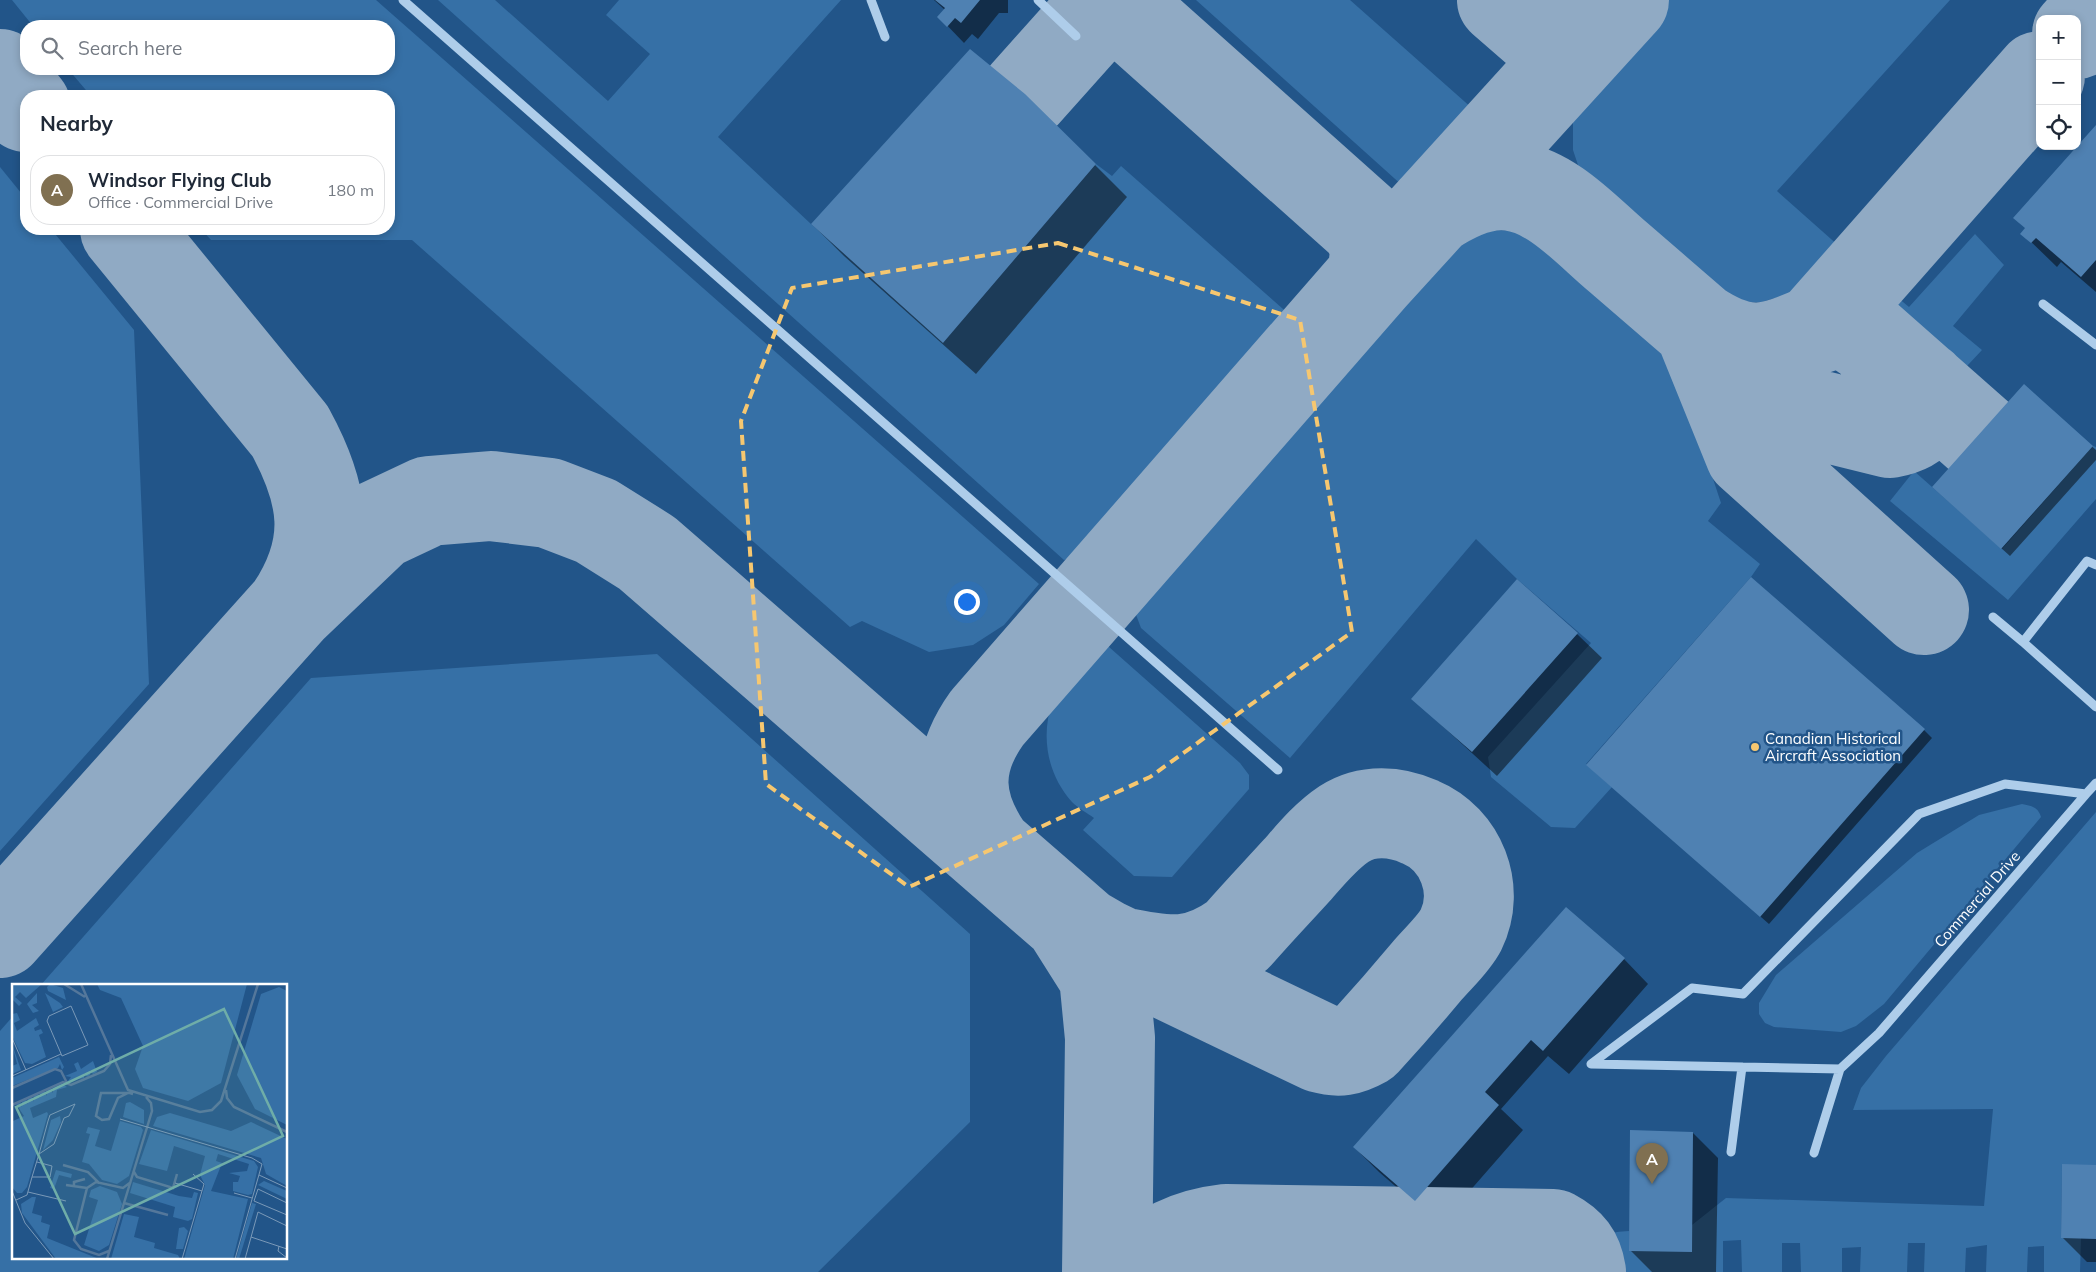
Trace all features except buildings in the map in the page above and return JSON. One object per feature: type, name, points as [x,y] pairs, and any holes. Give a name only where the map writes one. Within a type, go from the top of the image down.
[{"type":"street","points":[[404,0],[1278,770]]},
{"type":"street","points":[[871,0],[886,37]]},
{"type":"street","points":[[1038,0],[1076,36]]},
{"type":"street","points":[[2043,304],[2096,346]]},
{"type":"street","points":[[2024,642],[2087,561],[2096,565]]},
{"type":"street","points":[[1993,616],[2096,707]]},
{"type":"street","name":"Commercial Drive","points":[[1840,1069],[1879,1033],[2096,783]]},
{"type":"street","points":[[1814,1154],[1840,1069],[1591,1064],[1692,988],[1743,994],[1919,814],[2005,784],[2086,794]]},
{"type":"street","points":[[1731,1152],[1742,1067]]},
{"type":"highlighted area","points":[[1058,243],[1300,320],[1352,632],[1150,777],[909,887],[766,784],[741,421],[792,288]]},
{"type":"shaded area","points":[[12,0],[376,0],[1039,584],[1004,625],[973,645],[929,652],[862,621],[850,627],[412,240],[211,240],[206,235],[395,235],[395,90],[86,90],[73,75],[395,75],[395,20],[28,20]]},
{"type":"shaded area","points":[[438,0],[495,0],[608,101],[650,54],[606,15],[619,0],[841,0],[718,137],[943,343],[1096,164],[1112,176],[1121,166],[1300,324],[1096,554],[1064,560]]},
{"type":"shaded area","points":[[1196,0],[1350,0],[1482,117],[1414,196]]},
{"type":"shaded area","points":[[1652,0],[1950,0],[1777,191],[1840,247],[1795,292],[1762,302],[1725,302],[1701,294],[1601,209],[1584,183],[1573,150],[1573,120],[1594,64]]},
{"type":"shaded area","points":[[0,167],[20,192],[20,235],[56,235],[134,330],[149,684],[0,851]]},
{"type":"shaded area","points":[[1490,230],[1523,231],[1556,242],[1664,331],[1721,503],[1708,521],[1760,564],[1751,577],[1586,764],[1612,787],[1575,828],[1551,827],[1491,777],[1488,757],[1591,643],[1517,579],[1476,539],[1290,758],[1141,628],[1132,604],[1137,588],[1422,264],[1455,240]]},
{"type":"shaded area","points":[[1975,234],[2004,265],[1953,326],[1982,350],[1953,381],[1880,318],[1897,297],[1909,307]]},
{"type":"shaded area","points":[[2093,446],[2096,447],[2096,499],[2008,600],[1890,501],[1914,471],[2002,549]]},
{"type":"shaded area","points":[[1100,639],[1240,763],[1249,775],[1249,789],[1172,877],[1134,876],[1083,830],[1094,818],[1072,802],[1061,787],[1053,771],[1048,754],[1047,736],[1052,702],[1070,670]]},
{"type":"shaded area","points":[[657,654],[970,934],[970,1122],[818,1272],[0,1272],[0,1031],[12,1017],[12,1260],[288,1260],[288,984],[42,984],[311,678]]},
{"type":"shaded area","points":[[2022,804],[2034,808],[2041,817],[1884,1004],[1856,1026],[1841,1032],[1774,1027],[1765,1023],[1759,1014],[1759,1003],[1776,975],[1917,853],[1979,815]]},
{"type":"shaded area","points":[[2096,812],[2096,1165],[2062,1165],[2061,1238],[2081,1238],[2080,1272],[2044,1272],[2044,1246],[2028,1247],[2027,1272],[1986,1272],[1987,1245],[1966,1248],[1965,1272],[1924,1272],[1925,1243],[1908,1243],[1907,1272],[1860,1272],[1861,1247],[1842,1248],[1842,1272],[1801,1272],[1800,1243],[1782,1243],[1782,1272],[1742,1272],[1741,1240],[1723,1241],[1723,1272],[1608,1272],[1595,1264],[1592,1254],[1598,1242],[1606,1235],[1629,1231],[1629,1251],[1692,1225],[1726,1198],[1984,1206],[1993,1109],[1853,1110],[1861,1088],[1886,1056]]},
{"type":"shaded area","points":[[1329,1243],[1339,1256],[1339,1272],[1278,1272],[1279,1250],[1290,1244]]},
{"type":"shaded area","points":[[1359,1245],[1394,1246],[1402,1260],[1402,1272],[1358,1272]]},
{"type":"shaded area","points":[[1422,1246],[1465,1247],[1475,1259],[1474,1272],[1421,1272]]},
{"type":"shaded area","points":[[1495,1248],[1523,1249],[1542,1253],[1557,1264],[1562,1272],[1493,1272]]},
{"type":"taxiway","points":[[1025,94],[1109,0]]},
{"type":"taxiway","points":[[1113,0],[1363,223],[1373,243],[1374,261],[1372,277]]},
{"type":"taxiway","points":[[1502,0],[1570,59]]},
{"type":"taxiway","points":[[988,849],[970,816],[965,800],[964,784],[969,752],[976,735],[987,718],[1372,277],[1624,0]]},
{"type":"taxiway","points":[[2081,29],[2096,12]]},
{"type":"taxiway","points":[[0,74],[20,99]]},
{"type":"taxiway","points":[[1432,211],[1459,195],[1479,188],[1500,185],[1526,189],[1555,204],[1569,214],[1699,327],[1715,337],[1744,347],[1758,348],[1771,346],[1817,329],[2036,81]]},
{"type":"taxiway","points":[[130,235],[290,431],[302,454],[317,499],[318,541],[313,563],[304,585],[291,608]]},
{"type":"taxiway","points":[[1817,329],[1833,325],[1844,325],[1861,333],[1978,435]]},
{"type":"taxiway","points":[[1699,327],[1750,453],[1924,610]]},
{"type":"taxiway","points":[[1801,411],[1890,433],[1900,431],[1920,418],[1925,404],[1923,386]]},
{"type":"taxiway","points":[[0,933],[291,608],[378,525],[429,501],[491,496],[549,503],[596,521],[647,553],[1068,919],[1104,976],[1110,1038],[1107,1272]]},
{"type":"taxiway","points":[[1068,919],[1083,932],[1102,943],[1321,1048],[1344,1050],[1365,1042],[1454,941],[1461,930],[1467,914],[1468,882],[1456,853],[1447,840],[1434,830],[1411,818],[1391,814],[1382,813],[1362,816],[1344,824],[1331,834],[1237,936],[1222,946],[1208,953],[1182,959],[1154,958],[1121,952]]},
{"type":"taxiway","points":[[1137,1272],[1156,1255],[1177,1242],[1201,1234],[1226,1229],[1553,1234],[1572,1249],[1578,1259],[1581,1272]]},
{"type":"place","name":"Canadian Historical Aircraft Association","points":[[1755,747]]},
{"type":"place","name":"Windsor Flying Club","points":[[1652,1184]]}]
